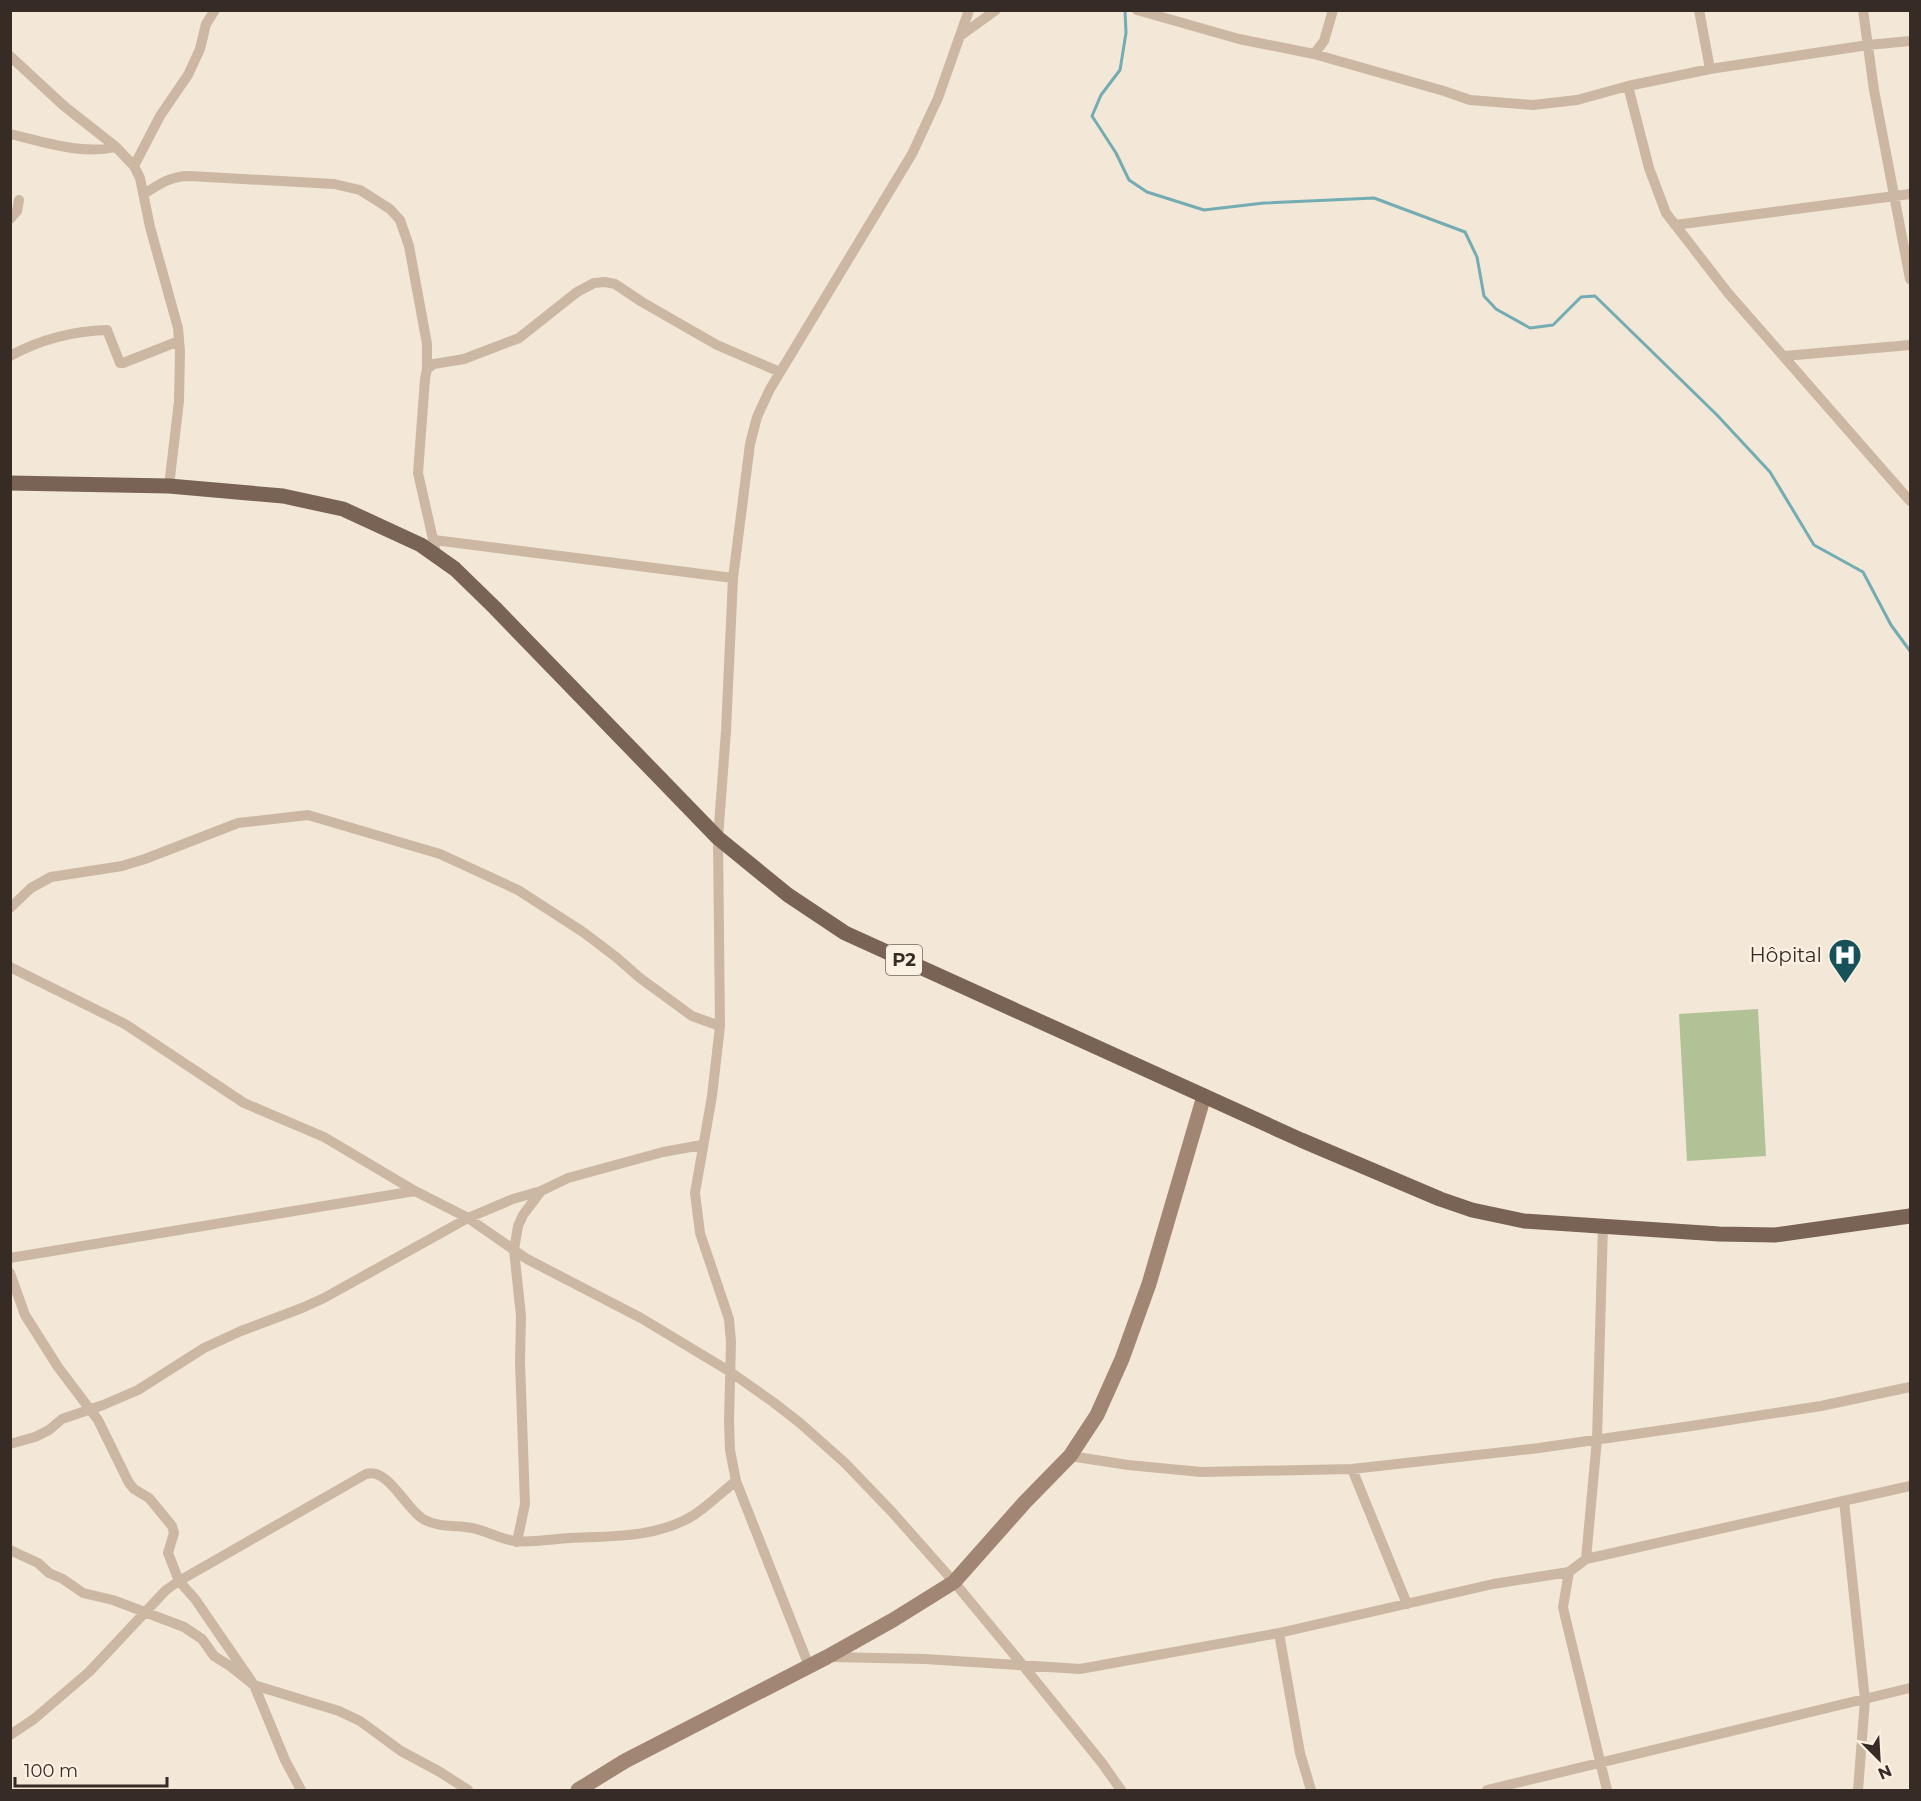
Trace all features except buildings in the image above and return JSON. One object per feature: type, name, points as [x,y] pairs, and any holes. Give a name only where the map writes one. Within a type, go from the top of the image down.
[{"type":"main road","name":"P2","points":[[10,483],[169,486],[283,496],[343,509],[420,545],[455,569],[495,608],[718,838],[788,895],[845,933],[1204,1096],[1440,1199],[1472,1210],[1524,1221],[1719,1234],[1775,1235],[1911,1216]]},
{"type":"main road","points":[[578,1791],[625,1761],[827,1657],[954,1582],[1024,1502],[1070,1456],[1096,1415],[1122,1359],[1149,1284],[1204,1096]]},
{"type":"street","points":[[134,166],[160,116],[188,75],[200,49],[206,24],[214,10]]},
{"type":"street","points":[[809,1666],[736,1480],[730,1450],[731,1342],[729,1319],[700,1233],[696,1208],[695,1193],[711,1106],[720,1026],[718,838],[726,731],[733,578],[750,444],[756,417],[800,338],[835,286],[912,154],[938,98],[969,10]]},
{"type":"street","points":[[960,36],[996,10]]},
{"type":"street","points":[[1314,54],[1324,41],[1333,10]]},
{"type":"street","points":[[1699,10],[1710,69]]},
{"type":"street","points":[[1863,10],[1894,196],[1911,279]]},
{"type":"street","points":[[1139,11],[1239,39],[1314,54],[1444,91],[1461,98],[1487,103],[1553,104],[1710,69],[1868,45],[1911,41]]},
{"type":"street","points":[[10,56],[64,106],[116,147],[134,166],[144,194],[180,346],[180,381],[169,486]]},
{"type":"street","points":[[1628,86],[1662,206],[1675,225],[1728,293],[1910,498]]},
{"type":"street","points":[[10,134],[83,150],[103,150],[116,147]]},
{"type":"street","points":[[144,194],[176,176],[334,184],[360,189],[390,209],[400,220],[410,246],[427,344],[428,369],[425,379],[418,472],[437,557]]},
{"type":"street","points":[[1675,225],[1911,194]]},
{"type":"street","points":[[10,219],[17,211],[19,200]]},
{"type":"street","points":[[428,369],[434,364],[464,359],[519,338],[577,292],[594,283],[605,282],[615,284],[642,303],[717,345],[780,372]]},
{"type":"street","points":[[10,356],[51,338],[84,331],[107,330],[120,363],[180,346]]},
{"type":"street","points":[[1784,356],[1911,345]]},
{"type":"street","points":[[434,540],[733,578]]},
{"type":"street","points":[[10,908],[31,888],[51,877],[122,866],[238,824],[308,815],[440,854],[518,890],[583,932],[683,1010],[692,1016],[720,1026]]},
{"type":"street","points":[[10,967],[125,1024],[244,1102],[324,1137],[415,1191],[468,1218],[527,1260],[641,1318],[729,1371],[800,1423],[845,1463],[954,1582],[1102,1763],[1121,1791]]},
{"type":"street","points":[[10,1444],[35,1437],[49,1430],[62,1419],[144,1387],[204,1348],[324,1298],[468,1218],[519,1196],[541,1191],[578,1175],[646,1156],[702,1145]]},
{"type":"street","points":[[10,1258],[415,1191]]},
{"type":"street","points":[[517,1542],[525,1504],[520,1362],[521,1316],[514,1250],[518,1226],[541,1191]]},
{"type":"street","points":[[1586,1558],[1598,1439],[1603,1225]]},
{"type":"street","points":[[10,1273],[25,1315],[58,1367],[90,1409],[129,1483],[149,1498],[172,1526],[174,1533],[168,1553],[179,1581],[195,1599],[254,1685],[285,1760],[301,1791]]},
{"type":"street","points":[[1070,1456],[1137,1467],[1201,1472],[1352,1468],[1598,1439],[1821,1406],[1911,1387]]},
{"type":"street","points":[[1352,1468],[1407,1604]]},
{"type":"street","points":[[10,1735],[34,1719],[89,1672],[144,1611],[179,1581],[370,1473],[378,1473],[384,1477],[414,1513],[425,1520],[439,1525],[475,1529],[517,1542],[628,1536],[653,1531],[680,1522],[694,1514],[736,1480]]},
{"type":"street","points":[[827,1657],[1021,1663],[1080,1669],[1279,1634],[1493,1584],[1569,1572],[1586,1558],[1911,1486]]},
{"type":"street","points":[[1844,1501],[1865,1700],[1858,1791]]},
{"type":"street","points":[[10,1550],[38,1563],[49,1573],[63,1579],[83,1593],[113,1600],[193,1632],[202,1639],[213,1656],[254,1685],[339,1711],[468,1791]]},
{"type":"street","points":[[1569,1572],[1563,1606],[1607,1791]]},
{"type":"street","points":[[1279,1634],[1300,1753],[1311,1791]]},
{"type":"street","points":[[1487,1791],[1911,1688]]},
{"type":"green space","points":[[1758,1009],[1766,1156],[1687,1161],[1679,1014]]},
{"type":"waterway","points":[[1125,10],[1126,33],[1120,70],[1101,95],[1092,116],[1116,153],[1129,180],[1147,192],[1204,210],[1264,203],[1374,198],[1465,232],[1477,257],[1484,296],[1496,309],[1530,328],[1553,325],[1581,297],[1595,296],[1717,415],[1770,472],[1814,545],[1863,572],[1891,625],[1910,651]]},
{"type":"place","name":"Hôpital","points":[[1845,984]]}]
